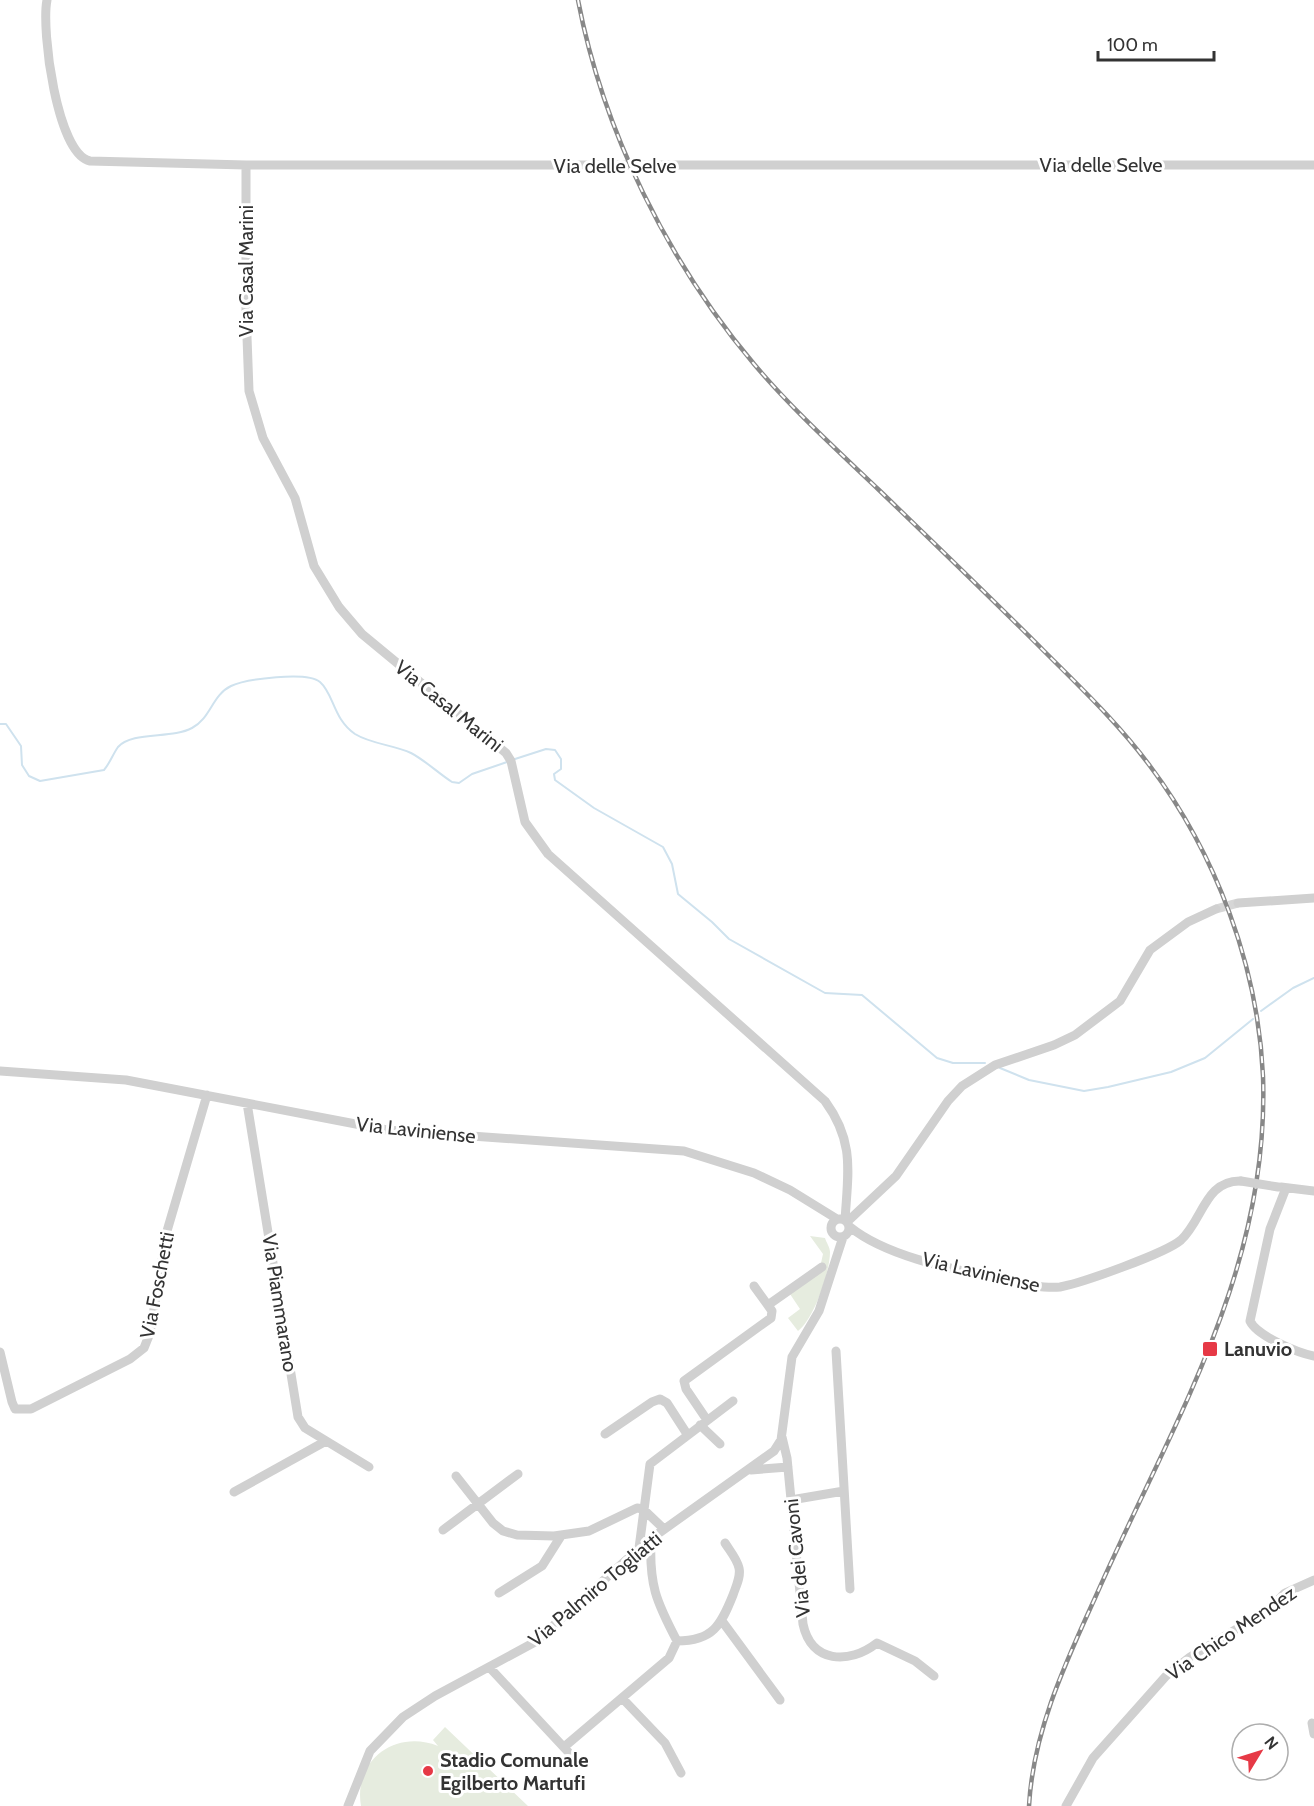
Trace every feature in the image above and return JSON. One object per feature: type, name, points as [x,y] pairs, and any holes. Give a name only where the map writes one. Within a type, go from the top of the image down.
[{"type":"street","name":"Via delle Selve","points":[[47,0],[45,17],[50,64],[68,138],[80,158],[92,161],[246,165],[1314,165]]},
{"type":"street","name":"Via Casal Marini","points":[[246,165],[246,316],[249,391],[262,438],[295,498],[308,549],[318,573],[339,608],[367,639],[506,753],[511,761],[525,822],[548,854],[825,1101],[840,1125],[848,1151],[842,1228]]},
{"type":"street","points":[[1238,903],[1314,898]]},
{"type":"street","points":[[842,1228],[896,1176],[948,1101],[962,1086],[995,1065],[1054,1045],[1075,1035],[1120,1001],[1133,982],[1143,959],[1153,947],[1192,920],[1216,909]]},
{"type":"street","name":"Via Laviniense","points":[[0,1071],[110,1078],[394,1130],[684,1151],[747,1170],[782,1186],[822,1210],[842,1228],[867,1241],[908,1256],[1033,1286],[1059,1287],[1095,1277],[1173,1245],[1186,1235],[1213,1192],[1227,1182],[1241,1181],[1282,1188]]},
{"type":"street","name":"Via Foschetti","points":[[0,1352],[12,1404],[21,1411],[31,1409],[142,1351],[151,1330],[167,1231],[207,1095]]},
{"type":"street","name":"Via Piammarano","points":[[247,1103],[298,1415],[305,1428],[369,1467]]},
{"type":"street","points":[[1314,1191],[1282,1188],[1250,1317],[1254,1328],[1314,1356]]},
{"type":"street","name":"Via Palmiro Togliatti","points":[[348,1806],[365,1759],[384,1734],[426,1701],[490,1668],[538,1639],[639,1548],[774,1451],[781,1435],[792,1357],[820,1307],[842,1228]]},
{"type":"street","points":[[768,1305],[822,1267]]},
{"type":"street","points":[[720,1444],[704,1423],[686,1389],[686,1379],[768,1321],[772,1313],[754,1286]]},
{"type":"street","points":[[836,1351],[850,1589]]},
{"type":"street","points":[[605,1434],[652,1402],[660,1400],[667,1403],[687,1434]]},
{"type":"street","points":[[639,1548],[650,1464],[733,1401]]},
{"type":"street","name":"Via dei Cavoni","points":[[781,1435],[788,1467],[802,1619],[808,1640],[820,1653],[835,1657],[857,1654],[877,1643],[915,1661],[934,1676]]},
{"type":"street","points":[[234,1492],[326,1441]]},
{"type":"street","name":"Via Palmiro Togliatti","points":[[750,1470],[788,1467]]},
{"type":"street","points":[[443,1530],[518,1474]]},
{"type":"street","points":[[456,1476],[493,1523],[506,1532],[526,1536],[561,1536],[596,1529],[633,1508],[644,1511],[664,1529]]},
{"type":"street","points":[[791,1500],[844,1491]]},
{"type":"street","points":[[499,1593],[542,1566],[561,1536]]},
{"type":"street","points":[[651,1539],[650,1572],[654,1592],[677,1641]]},
{"type":"street","points":[[677,1641],[690,1641],[707,1635],[722,1621],[739,1575],[737,1561],[725,1543]]},
{"type":"street","name":"Via Chico Mendez","points":[[1066,1806],[1093,1758],[1166,1676],[1190,1658],[1268,1610],[1285,1593],[1314,1580]]},
{"type":"street","points":[[722,1621],[780,1701]]},
{"type":"street","points":[[564,1747],[669,1658],[677,1641]]},
{"type":"street","points":[[490,1668],[571,1755]]},
{"type":"street","points":[[622,1698],[665,1743],[681,1773]]},
{"type":"street","points":[[1312,1723],[1314,1734]]},
{"type":"shaded area","points":[[810,1236],[825,1238],[830,1250],[829,1261],[815,1306],[798,1331],[788,1318],[800,1309],[790,1294],[819,1272],[823,1254]]},
{"type":"shaded area","name":"Stadio Comunale Egilberto Martufi","points":[[445,1727],[528,1806],[361,1806],[360,1790],[364,1775],[371,1762],[381,1752],[393,1745],[407,1742],[422,1742],[438,1746],[433,1740]]},
{"type":"waterway","points":[[0,724],[6,724],[21,746],[22,765],[29,776],[40,781],[104,770],[118,747],[124,742],[192,728],[198,724],[220,695],[231,686],[262,679],[303,677],[320,682],[325,687],[342,721],[355,734],[411,753],[452,782],[459,783],[472,774],[507,762]]},
{"type":"waterway","points":[[515,759],[546,749],[555,750],[561,759],[561,769],[554,774],[555,780],[594,808],[663,847],[672,864],[678,894],[729,939],[825,993],[862,995],[937,1058],[953,1063],[985,1063]]},
{"type":"waterway","points":[[1261,1011],[1293,988],[1314,978]]},
{"type":"waterway","points":[[1000,1068],[1029,1080],[1084,1091],[1108,1087],[1171,1072],[1205,1058],[1253,1019]]},
{"type":"tunnel","points":[[1216,909],[1238,903]]},
{"type":"railway","points":[[578,0],[589,49],[622,146],[667,239],[694,283],[754,364],[799,413],[1072,679],[1113,721],[1150,766],[1174,800],[1213,874],[1229,913],[1253,994],[1263,1076],[1261,1147],[1250,1216],[1233,1281],[1210,1345],[1183,1408],[1062,1673],[1037,1752],[1029,1806]]},
{"type":"place","name":"Lanuvio","points":[[1210,1349]]},
{"type":"place","name":"Stadio Comunale Egilberto Martufi","points":[[428,1771]]}]
